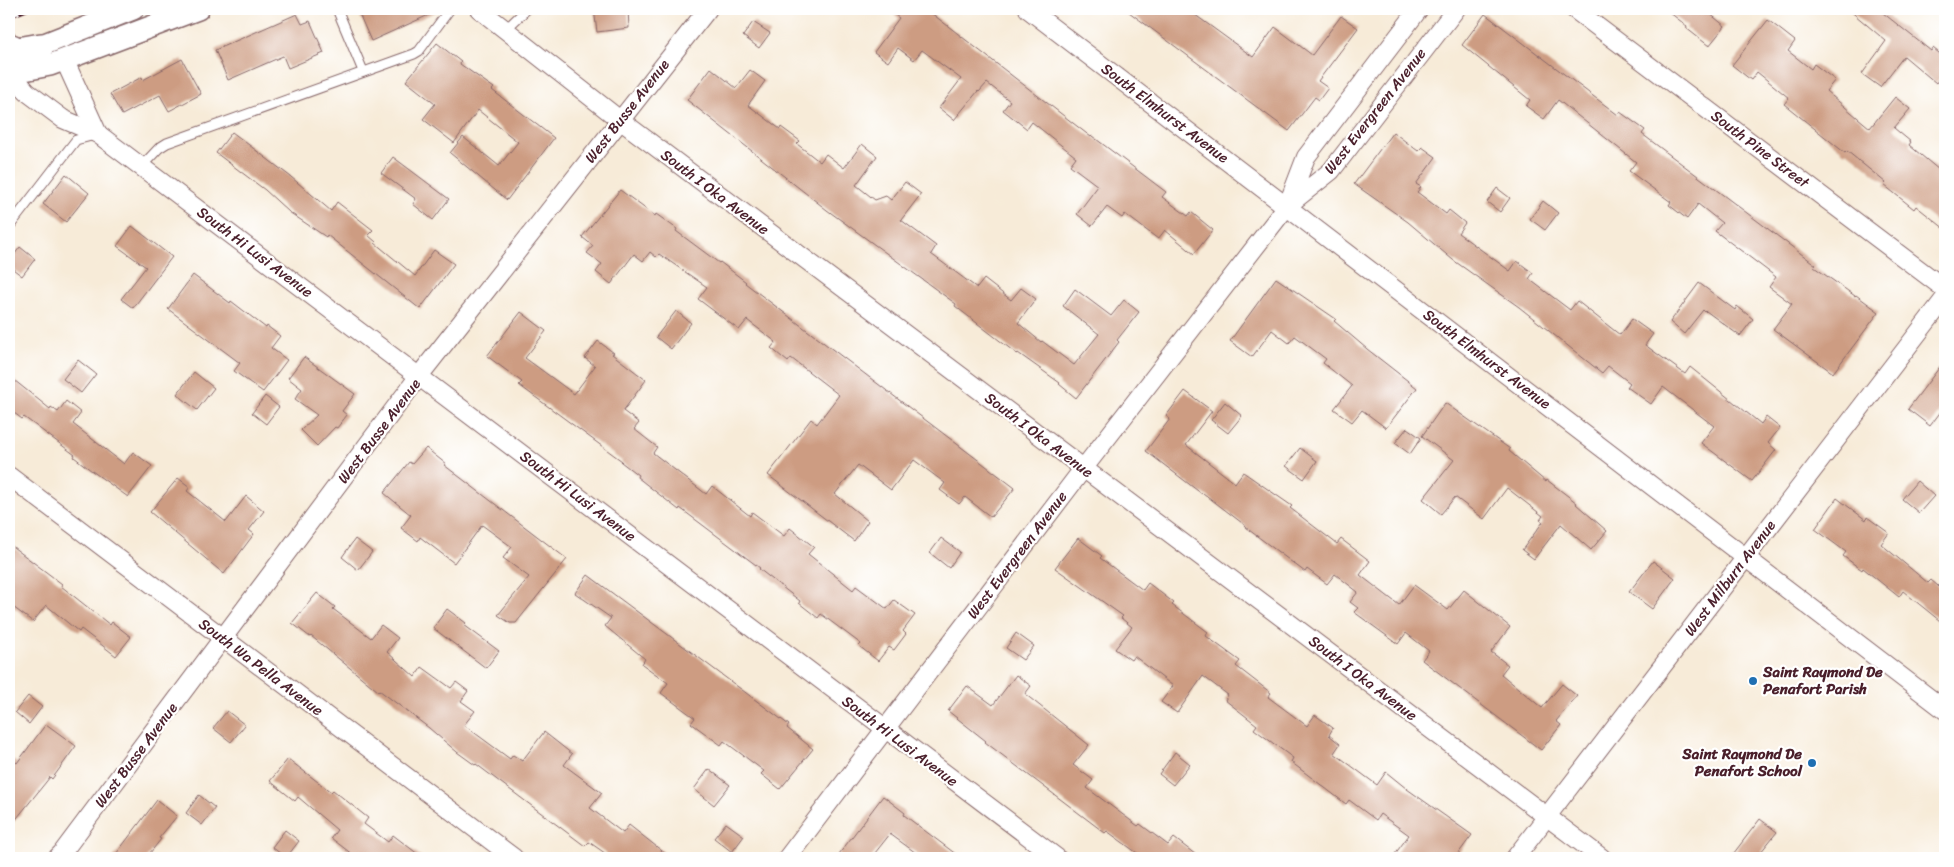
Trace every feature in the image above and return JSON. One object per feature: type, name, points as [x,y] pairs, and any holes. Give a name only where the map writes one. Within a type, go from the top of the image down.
[{"type":"main road","points":[[9,46],[18,50],[41,46]]},
{"type":"street","points":[[10,72],[41,46],[133,9]]},
{"type":"street","points":[[10,72],[50,64],[198,9]]},
{"type":"street","name":"South I Oka Avenue","points":[[479,9],[620,120],[1602,858]]},
{"type":"street","name":"West Busse Avenue","points":[[56,858],[62,854],[420,376],[708,9]]},
{"type":"street","name":"South Elmhurst Avenue","points":[[1028,9],[1945,710]]},
{"type":"street","name":"West Evergreen Avenue","points":[[1287,206],[1306,157],[1419,9]]},
{"type":"street","name":"West Evergreen Avenue","points":[[787,858],[1083,469],[1287,206],[1331,171],[1456,9]]},
{"type":"street","name":"South Pine Street","points":[[1574,9],[1945,289]]},
{"type":"street","name":"South Hi Lusi Avenue","points":[[64,59],[98,134]]},
{"type":"street","name":"South Hi Lusi Avenue","points":[[10,72],[27,92],[63,119],[98,134],[1057,858]]},
{"type":"street","name":"West Milburn Avenue","points":[[1515,858],[1945,298]]},
{"type":"street","name":"South Wa Pella Avenue","points":[[9,476],[514,858]]},
{"type":"lane","points":[[337,9],[363,71]]},
{"type":"lane","points":[[141,167],[159,148],[167,144],[419,51],[450,9]]},
{"type":"lane","points":[[505,30],[527,9]]},
{"type":"lane","points":[[9,227],[76,140],[98,134]]},
{"type":"building","points":[[357,9],[442,9],[371,41]]},
{"type":"building","points":[[594,9],[628,9],[629,28],[597,32]]},
{"type":"building","points":[[887,9],[926,9],[1091,137],[1166,192],[1162,197],[1188,216],[1191,212],[1213,230],[1194,254],[1165,230],[1158,239],[1125,214],[1122,218],[1107,207],[1092,226],[1077,214],[1098,186],[1070,165],[1076,157],[1032,122],[1027,129],[1003,110],[1010,101],[987,83],[954,120],[939,108],[961,79],[922,50],[914,60],[898,48],[888,62],[874,52],[899,18]]},
{"type":"building","points":[[1125,9],[1187,9],[1253,57],[1275,27],[1312,55],[1341,16],[1358,28],[1318,81],[1328,88],[1319,100],[1315,97],[1289,131]]},
{"type":"building","points":[[1665,9],[1704,9],[1725,26],[1709,46]]},
{"type":"building","points":[[1848,9],[1878,9],[1931,51],[1933,48],[1945,58],[1945,71],[1936,83],[1904,56],[1880,87],[1862,74],[1886,41]]},
{"type":"building","points":[[297,14],[302,24],[310,21],[324,53],[288,68],[283,56],[228,80],[215,50]]},
{"type":"building","points":[[1485,14],[1618,115],[1620,112],[1645,130],[1642,134],[1816,265],[1814,267],[1879,312],[1833,373],[1773,329],[1792,304],[1769,287],[1776,277],[1715,231],[1722,223],[1698,204],[1687,219],[1669,205],[1671,202],[1629,171],[1636,162],[1558,100],[1544,119],[1526,106],[1530,100],[1462,45]]},
{"type":"building","points":[[1768,20],[1795,41],[1788,51],[1811,69],[1814,64],[1835,80],[1826,91],[1870,128],[1895,97],[1910,109],[1894,128],[1911,142],[1909,145],[1945,175],[1945,229],[1916,206],[1914,209],[1847,151],[1845,153],[1784,104],[1789,98],[1757,72],[1751,80],[1732,65]]},
{"type":"building","points":[[753,22],[770,33],[759,48],[743,36]]},
{"type":"building","points":[[437,43],[461,62],[460,64],[494,88],[492,90],[554,138],[507,200],[450,153],[463,137],[499,166],[518,142],[478,110],[454,143],[423,119],[435,104],[406,81]]},
{"type":"building","points":[[182,59],[201,94],[169,111],[160,95],[122,115],[110,94],[142,77],[143,80]]},
{"type":"building","points":[[711,68],[736,88],[750,70],[765,81],[748,105],[780,129],[781,127],[800,141],[797,144],[820,162],[826,154],[844,168],[862,144],[877,156],[856,185],[875,200],[886,196],[891,200],[905,182],[921,194],[901,220],[936,246],[931,254],[977,288],[984,279],[1011,300],[1021,288],[1036,299],[1018,323],[1074,365],[1099,334],[1063,306],[1075,289],[1111,316],[1124,300],[1139,312],[1117,340],[1119,342],[1076,398],[1060,383],[1017,354],[955,306],[956,304],[827,210],[687,100]]},
{"type":"building","points":[[232,132],[291,177],[331,211],[337,202],[373,230],[368,235],[375,243],[415,276],[434,250],[454,264],[420,309],[327,235],[326,237],[289,212],[265,190],[216,153]]},
{"type":"building","points":[[1393,132],[1418,151],[1422,147],[1436,157],[1416,184],[1421,187],[1417,192],[1446,214],[1449,210],[1465,223],[1458,233],[1510,271],[1517,261],[1533,273],[1529,279],[1570,310],[1577,301],[1620,335],[1632,319],[1653,334],[1645,345],[1685,374],[1690,367],[1761,424],[1766,417],[1780,428],[1768,443],[1776,450],[1752,481],[1701,443],[1714,426],[1663,387],[1651,404],[1627,387],[1630,383],[1608,366],[1602,373],[1519,307],[1453,260],[1408,222],[1354,184]]},
{"type":"building","points":[[393,157],[449,199],[433,220],[413,204],[416,199],[381,173]]},
{"type":"building","points":[[66,174],[89,193],[66,222],[43,204]]},
{"type":"building","points":[[1497,188],[1510,198],[1500,212],[1487,202]]},
{"type":"building","points":[[620,190],[655,216],[656,214],[677,229],[676,231],[720,262],[1015,488],[991,517],[965,497],[959,504],[940,490],[945,483],[914,460],[891,490],[858,465],[835,494],[868,521],[854,541],[768,475],[811,419],[817,424],[839,395],[791,358],[788,362],[771,348],[776,342],[747,320],[739,330],[698,299],[707,287],[659,254],[656,257],[650,252],[643,261],[634,254],[611,284],[596,272],[602,264],[587,253],[593,246],[582,237]]},
{"type":"building","points":[[1543,201],[1558,213],[1545,230],[1530,219]]},
{"type":"building","points":[[132,226],[172,257],[133,308],[121,299],[146,267],[117,246]]},
{"type":"building","points":[[20,247],[35,259],[22,276],[9,266],[9,262]]},
{"type":"building","points":[[193,275],[230,303],[231,301],[266,328],[267,326],[280,336],[271,348],[287,360],[263,392],[234,371],[240,363],[168,309]]},
{"type":"building","points":[[1276,278],[1336,319],[1334,321],[1417,388],[1386,428],[1362,410],[1352,422],[1334,409],[1352,386],[1323,363],[1326,359],[1295,336],[1289,343],[1272,330],[1252,357],[1230,341]]},
{"type":"building","points":[[1699,283],[1735,310],[1737,306],[1753,319],[1740,336],[1703,310],[1684,334],[1670,322]]},
{"type":"building","points":[[676,311],[691,323],[671,349],[656,337]]},
{"type":"building","points":[[521,312],[546,331],[525,358],[574,394],[595,366],[585,358],[598,341],[646,380],[623,411],[639,423],[634,429],[657,447],[653,453],[706,494],[712,486],[750,516],[752,512],[784,536],[790,528],[814,547],[808,554],[853,590],[856,586],[887,609],[894,600],[915,615],[903,631],[906,634],[894,650],[889,647],[878,661],[859,646],[861,644],[821,614],[818,618],[760,568],[680,508],[679,510],[637,477],[638,475],[622,461],[519,385],[522,382],[487,356]]},
{"type":"building","points":[[304,357],[355,394],[342,411],[347,415],[337,428],[335,427],[317,446],[301,430],[317,415],[295,399],[302,389],[288,378]]},
{"type":"building","points":[[78,360],[96,374],[81,393],[63,379]]},
{"type":"building","points":[[1945,360],[1945,406],[1930,426],[1908,409]]},
{"type":"building","points":[[194,372],[214,388],[197,410],[177,394]]},
{"type":"building","points":[[9,376],[50,409],[51,407],[58,412],[66,401],[81,413],[73,424],[124,464],[133,452],[152,466],[128,497],[24,417],[22,419],[9,409]]},
{"type":"building","points":[[1185,391],[1212,411],[1186,445],[1235,483],[1243,472],[1292,506],[1290,508],[1337,544],[1341,539],[1370,561],[1360,575],[1399,605],[1414,585],[1448,610],[1464,590],[1510,627],[1491,652],[1508,665],[1501,674],[1542,708],[1562,684],[1577,696],[1556,721],[1561,725],[1541,750],[1422,660],[1429,651],[1406,633],[1398,644],[1354,612],[1358,608],[1350,602],[1358,592],[1335,574],[1327,584],[1307,569],[1305,572],[1146,451],[1170,419],[1166,416]]},
{"type":"building","points":[[265,396],[279,407],[266,424],[252,413]]},
{"type":"building","points":[[1225,402],[1242,416],[1228,433],[1211,420]]},
{"type":"building","points":[[1445,403],[1510,449],[1509,451],[1546,482],[1547,480],[1577,503],[1607,531],[1591,550],[1561,524],[1534,559],[1522,550],[1543,522],[1540,520],[1543,516],[1507,488],[1484,519],[1455,497],[1441,514],[1423,499],[1454,460],[1422,436]]},
{"type":"building","points":[[1407,428],[1421,438],[1410,454],[1395,443]]},
{"type":"building","points":[[426,448],[446,464],[444,465],[567,559],[516,623],[510,623],[498,615],[529,577],[503,558],[512,547],[482,525],[454,563],[420,537],[418,541],[401,528],[411,515],[384,493],[409,462],[412,464]]},
{"type":"building","points":[[1300,448],[1317,461],[1304,479],[1286,466]]},
{"type":"building","points":[[178,478],[190,487],[187,491],[226,522],[246,496],[264,511],[249,530],[254,534],[224,574],[150,512]]},
{"type":"building","points":[[1917,481],[1934,496],[1919,513],[1902,499]]},
{"type":"building","points":[[1837,498],[1866,520],[1867,517],[1889,533],[1881,544],[1928,583],[1931,580],[1945,592],[1945,625],[1903,591],[1899,597],[1863,568],[1862,570],[1843,556],[1846,552],[1815,529]]},
{"type":"building","points":[[941,538],[960,552],[949,568],[930,553]]},
{"type":"building","points":[[1078,538],[1102,556],[1100,558],[1143,590],[1148,583],[1174,603],[1172,605],[1208,632],[1206,636],[1240,661],[1236,666],[1271,693],[1268,697],[1307,726],[1315,715],[1333,728],[1329,735],[1340,744],[1334,753],[1377,785],[1386,772],[1472,835],[1455,858],[1392,858],[1409,835],[1380,814],[1376,820],[1349,800],[1346,804],[1291,762],[1293,758],[1254,729],[1257,725],[1225,700],[1228,695],[1203,676],[1177,713],[1161,702],[1173,686],[1134,656],[1131,660],[1115,649],[1132,627],[1121,618],[1123,616],[1055,568]]},
{"type":"building","points":[[355,539],[372,552],[358,570],[342,557]]},
{"type":"building","points":[[9,544],[62,584],[61,586],[110,625],[112,622],[131,637],[116,656],[81,629],[79,632],[46,605],[33,622],[9,604]]},
{"type":"building","points":[[1653,561],[1675,578],[1652,609],[1629,592]]},
{"type":"building","points":[[588,575],[789,725],[787,728],[813,749],[780,789],[761,774],[764,771],[724,741],[721,745],[691,723],[695,718],[661,693],[668,683],[642,664],[645,659],[605,626],[611,618],[575,593]]},
{"type":"building","points":[[317,593],[335,607],[333,609],[371,638],[381,625],[398,638],[387,652],[415,677],[422,667],[451,688],[456,682],[468,691],[461,701],[475,711],[464,725],[510,759],[513,755],[522,761],[544,732],[572,754],[564,765],[602,793],[590,808],[623,833],[629,825],[671,858],[612,858],[589,842],[585,846],[476,764],[457,752],[429,728],[378,691],[311,636],[292,623]]},
{"type":"building","points":[[447,609],[466,623],[464,625],[499,651],[486,668],[433,628]]},
{"type":"building","points":[[1016,633],[1034,646],[1023,660],[1006,648]]},
{"type":"building","points":[[1016,675],[1031,686],[1025,694],[1089,745],[1073,765],[1093,780],[1087,788],[1138,826],[1140,824],[1168,845],[1174,838],[1200,858],[1144,858],[1107,831],[1105,833],[985,742],[948,711],[967,686],[993,705]]},
{"type":"building","points":[[28,696],[42,707],[29,724],[15,712]]},
{"type":"building","points":[[227,711],[245,725],[231,742],[213,728]]},
{"type":"building","points":[[46,724],[76,746],[52,779],[50,777],[9,828],[9,757],[17,763]]},
{"type":"building","points":[[1175,752],[1190,764],[1173,785],[1159,774]]},
{"type":"building","points":[[288,759],[331,792],[333,790],[368,818],[364,824],[388,842],[393,835],[423,858],[357,858],[331,838],[337,830],[298,797],[295,801],[270,781]]},
{"type":"building","points":[[709,769],[730,785],[714,805],[694,789]]},
{"type":"building","points":[[199,795],[215,808],[202,825],[186,813]]},
{"type":"building","points":[[883,796],[905,813],[904,815],[961,858],[923,858],[890,834],[871,858],[836,858]]},
{"type":"building","points":[[157,800],[177,816],[159,838],[161,839],[146,858],[113,858]]},
{"type":"building","points":[[1760,819],[1777,832],[1756,858],[1730,858]]},
{"type":"building","points":[[726,823],[744,836],[732,852],[714,838]]},
{"type":"building","points":[[285,830],[299,841],[286,858],[272,847]]},
{"type":"railway","points":[[9,16],[26,9]]},
{"type":"place","name":"Saint Raymond De Penafort Parish","points":[[1753,681]]},
{"type":"place","name":"Saint Raymond De Penafort School","points":[[1812,763]]}]
